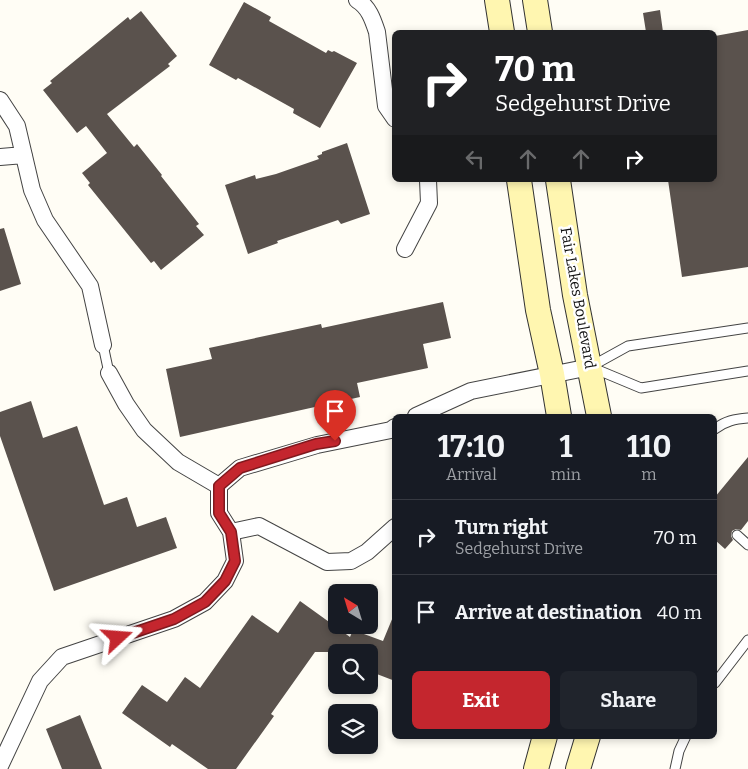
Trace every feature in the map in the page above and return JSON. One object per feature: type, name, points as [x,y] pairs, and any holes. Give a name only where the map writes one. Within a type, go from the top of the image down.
[{"type":"street","points":[[358,0],[364,4],[374,21],[386,106],[392,115]]},
{"type":"street","points":[[497,0],[502,30]]},
{"type":"street","points":[[535,0],[540,30]]},
{"type":"street","points":[[0,100],[16,126],[32,190],[45,220],[90,286],[103,345]]},
{"type":"street","points":[[0,157],[24,155]]},
{"type":"street","points":[[405,250],[429,203],[428,182]]},
{"type":"street","points":[[519,182],[538,310],[552,374],[558,414]]},
{"type":"street","name":"Fair Lakes Boulevard","points":[[558,182],[575,295],[599,414]]},
{"type":"street","points":[[436,412],[471,390],[590,367]]},
{"type":"street","points":[[109,373],[126,404],[144,430],[178,462],[219,486]]},
{"type":"street","points":[[0,766],[40,681],[62,657],[174,619],[205,602],[225,581],[235,561],[231,532],[219,513],[219,486],[240,468],[316,444],[392,429]]},
{"type":"street","points":[[231,532],[260,526],[327,562],[335,562],[351,561],[367,552],[392,530]]},
{"type":"street","points":[[536,769],[544,739]]},
{"type":"street","points":[[578,769],[587,739]]},
{"type":"lane","points":[[590,367],[628,346],[748,328]]},
{"type":"lane","points":[[103,345],[109,373]]},
{"type":"lane","points":[[590,367],[641,388],[748,372]]},
{"type":"lane","points":[[717,428],[734,419],[748,418]]},
{"type":"lane","points":[[737,535],[748,545]]},
{"type":"lane","points":[[717,680],[748,640]]},
{"type":"lane","points":[[675,769],[685,739]]},
{"type":"building","points":[[244,2],[271,17],[269,21],[326,53],[328,50],[334,51],[357,63],[320,128],[293,113],[294,109],[238,78],[236,80],[209,65]]},
{"type":"building","points":[[660,10],[663,30],[646,30],[643,13]]},
{"type":"building","points":[[141,11],[177,56],[168,64],[170,66],[107,114],[134,147],[137,144],[162,175],[199,224],[196,226],[204,235],[161,270],[154,261],[151,263],[88,185],[90,183],[82,173],[107,153],[86,126],[77,133],[43,90],[52,83],[50,81],[128,17],[130,20]]},
{"type":"building","points":[[748,30],[748,267],[682,277],[668,182],[717,182],[717,36]]},
{"type":"building","points":[[347,143],[370,214],[341,224],[338,220],[277,241],[278,243],[248,254],[225,185],[255,175],[256,179],[276,174],[319,159],[317,156],[322,154],[322,152]]},
{"type":"building","points":[[4,228],[21,284],[0,291],[0,229]]},
{"type":"building","points":[[443,302],[451,338],[423,344],[428,368],[357,383],[360,397],[180,437],[166,369],[212,359],[209,348],[321,324],[322,328]]},
{"type":"building","points":[[31,401],[43,438],[77,426],[104,505],[127,497],[137,527],[166,517],[177,548],[54,591],[0,436],[0,412]]},
{"type":"building","points":[[748,457],[748,521],[741,530],[736,529],[732,531],[731,536],[733,540],[725,549],[717,542],[717,495]]},
{"type":"building","points":[[300,601],[328,621],[328,634],[346,634],[350,637],[351,634],[364,634],[383,641],[392,619],[392,680],[378,674],[378,644],[328,644],[328,652],[315,652],[271,714],[274,716],[236,769],[208,769],[172,744],[170,747],[122,713],[142,685],[167,702],[185,677],[200,688],[252,615],[278,633]]},
{"type":"building","points":[[80,715],[102,769],[62,769],[46,729]]},
{"type":"route","points":[[118,638],[174,619],[205,602],[225,581],[235,561],[231,532],[219,513],[219,486],[240,468],[316,444],[335,441]]}]
